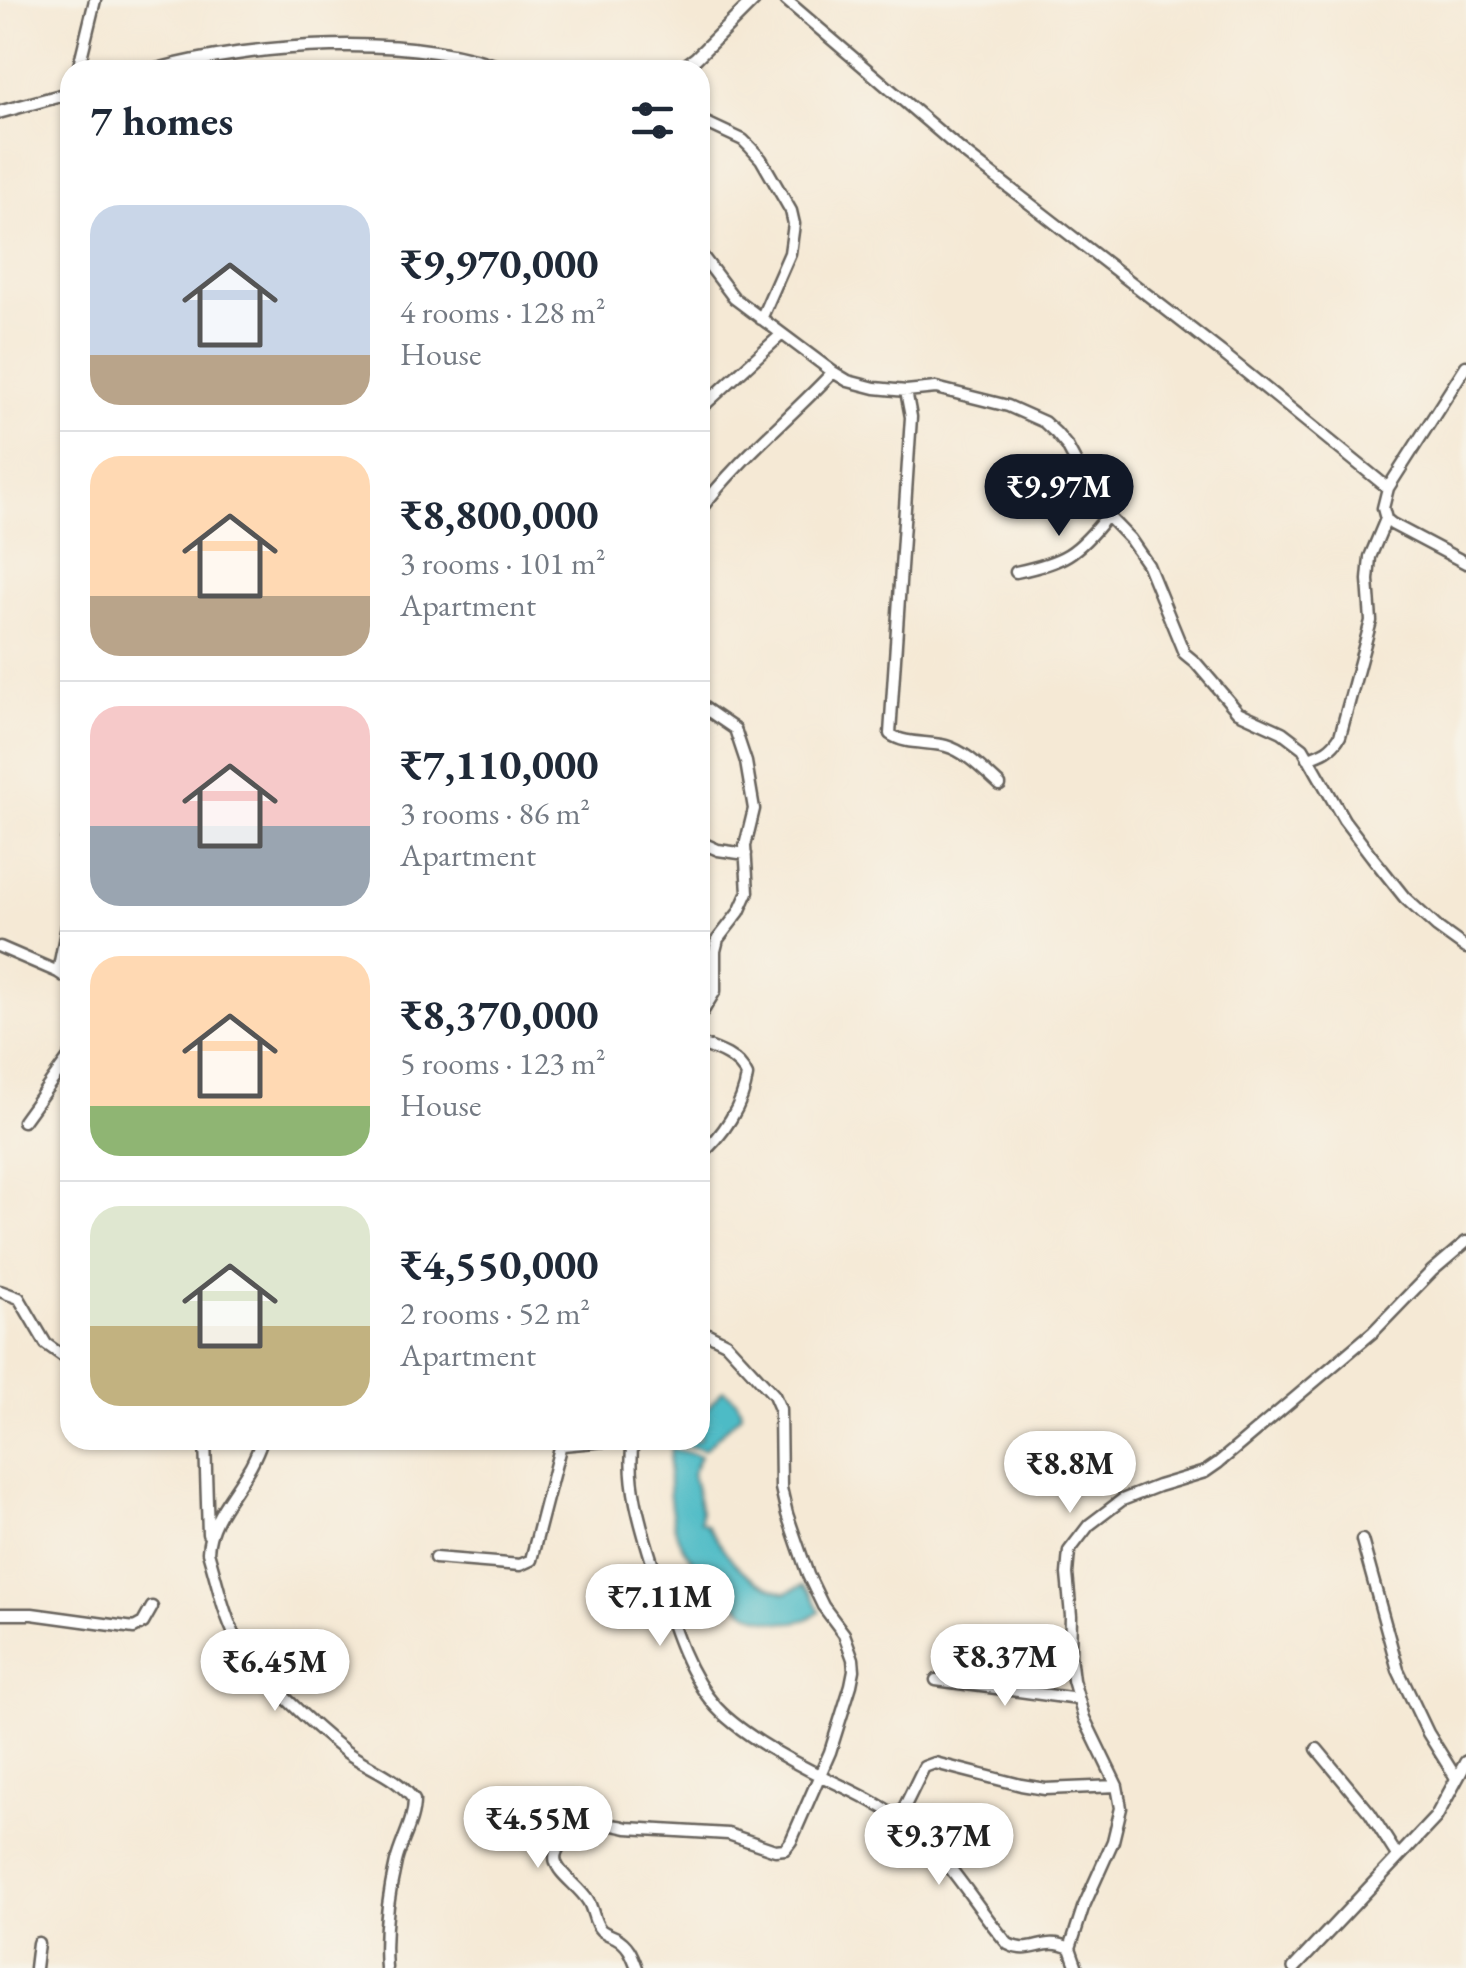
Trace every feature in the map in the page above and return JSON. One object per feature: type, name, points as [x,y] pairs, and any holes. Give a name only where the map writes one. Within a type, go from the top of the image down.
[{"type":"street","points":[[80,60],[95,0]]},
{"type":"street","points":[[693,60],[754,0]]},
{"type":"street","points":[[786,0],[962,151],[1221,352],[1388,488]]},
{"type":"street","points":[[194,60],[313,46],[426,51],[463,60]]},
{"type":"street","points":[[0,112],[60,96]]},
{"type":"street","points":[[710,125],[750,147],[791,211],[794,224],[790,253],[761,320]]},
{"type":"street","points":[[710,276],[761,320],[833,372],[862,385],[906,391],[936,388],[1008,406],[1044,422],[1067,446],[1090,492],[1148,565],[1184,653],[1238,712],[1297,741],[1344,820],[1405,898],[1466,948]]},
{"type":"street","points":[[710,400],[782,334]]},
{"type":"street","points":[[1308,758],[1326,752],[1340,736],[1371,621],[1370,557],[1386,520],[1383,508],[1388,488],[1466,366]]},
{"type":"street","points":[[710,498],[743,459],[833,372]]},
{"type":"street","points":[[906,391],[910,425],[890,734],[955,749],[1000,784]]},
{"type":"street","points":[[1016,572],[1068,557],[1107,516]]},
{"type":"street","points":[[1386,520],[1466,563]]},
{"type":"street","points":[[710,712],[734,729],[740,739],[754,809],[746,834],[748,892],[739,912],[718,939],[715,990],[710,999]]},
{"type":"street","points":[[710,846],[746,854]]},
{"type":"street","points":[[0,947],[58,972],[60,962]]},
{"type":"street","points":[[710,1048],[732,1058],[747,1076],[737,1106],[710,1144]]},
{"type":"street","points":[[23,1121],[60,1070]]},
{"type":"street","points":[[1077,1968],[1070,1948],[1118,1826],[1120,1808],[1117,1786],[1078,1699],[1070,1655],[1070,1551],[1077,1538],[1122,1500],[1204,1472],[1218,1463],[1373,1332],[1466,1242]]},
{"type":"street","points":[[0,1291],[19,1298],[46,1344],[60,1354]]},
{"type":"street","points":[[637,1968],[627,1945],[601,1930],[589,1902],[558,1870],[556,1861],[561,1844],[585,1828],[612,1824],[736,1835],[775,1850],[786,1849],[821,1775],[854,1670],[844,1634],[823,1606],[808,1575],[780,1488],[780,1408],[774,1395],[726,1343],[710,1335]]},
{"type":"street","points":[[205,1450],[208,1552],[238,1642],[250,1660],[327,1736],[362,1762],[392,1777],[414,1800],[414,1811],[396,1859],[384,1933],[386,1968]]},
{"type":"street","points":[[208,1539],[258,1450]]},
{"type":"street","points":[[435,1558],[520,1565],[531,1560],[560,1450]]},
{"type":"street","points":[[633,1450],[640,1519],[680,1646],[706,1693],[725,1716],[900,1818],[942,1858],[1008,1944],[1020,1950],[1054,1942],[1070,1948]]},
{"type":"street","points":[[1362,1540],[1398,1670],[1428,1733],[1456,1778]]},
{"type":"street","points":[[0,1614],[32,1614],[134,1628],[143,1623],[152,1607]]},
{"type":"street","points":[[936,1680],[1078,1699]]},
{"type":"street","points":[[1317,1748],[1370,1813],[1398,1857]]},
{"type":"street","points":[[900,1818],[924,1767],[934,1762],[1045,1789],[1117,1786]]},
{"type":"street","points":[[1294,1968],[1436,1816],[1466,1762]]},
{"type":"street","points":[[35,1968],[38,1944]]},
{"type":"water","points":[[723,1390],[736,1400],[741,1414],[710,1444],[710,1405]]},
{"type":"water","points":[[671,1450],[700,1456],[692,1474],[700,1521],[748,1575],[786,1593],[803,1585],[820,1612],[800,1621],[779,1622],[758,1617],[735,1603],[696,1564],[680,1541],[674,1525]]}]
